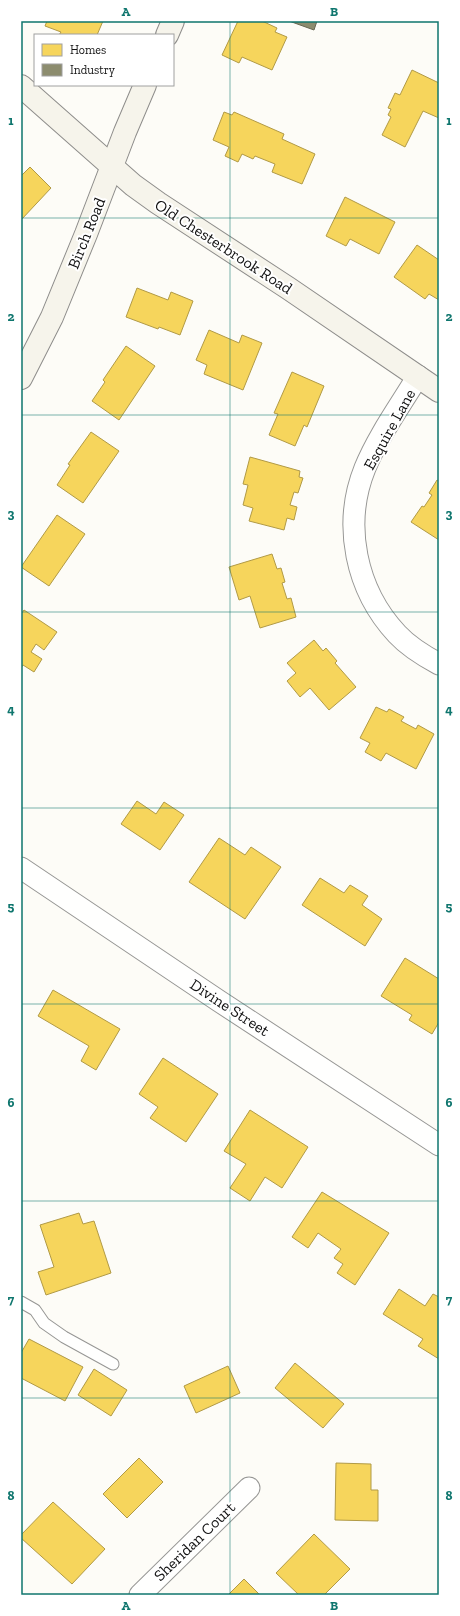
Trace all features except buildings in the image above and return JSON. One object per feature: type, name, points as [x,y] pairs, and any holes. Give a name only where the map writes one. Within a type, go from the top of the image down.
[{"type":"street","points":[[167,34],[173,21]]},
{"type":"street","name":"Old Chesterbrook Road","points":[[21,86],[133,185],[439,391]]},
{"type":"street","name":"Birch Road","points":[[21,378],[52,316],[145,86]]},
{"type":"street","name":"Esquire Lane","points":[[418,376],[377,444],[365,469],[356,500],[354,531],[357,560],[367,589],[380,614],[398,635],[418,652],[439,664]]},
{"type":"street","name":"Divine Street","points":[[21,868],[439,1146]]},
{"type":"street","name":"Sheridan Court","points":[[140,1595],[249,1488]]},
{"type":"lane","points":[[21,1302],[35,1310],[44,1323],[64,1337],[113,1364]]}]
